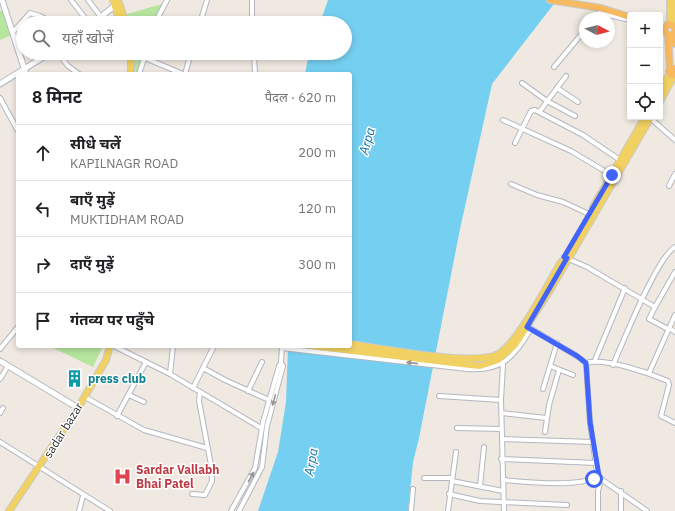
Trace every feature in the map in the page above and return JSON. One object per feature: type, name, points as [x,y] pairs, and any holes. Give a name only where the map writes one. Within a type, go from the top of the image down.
[{"type":"highway","points":[[550,0],[601,8],[627,16]]},
{"type":"highway","points":[[663,24],[673,28]]},
{"type":"highway","points":[[664,32],[673,28]]},
{"type":"highway","points":[[664,32],[673,28]]},
{"type":"highway","points":[[673,28],[675,44]]},
{"type":"highway","points":[[664,32],[673,73]]},
{"type":"main road","points":[[670,0],[673,28]]},
{"type":"main road","points":[[673,28],[675,0]]},
{"type":"main road","points":[[116,2],[119,16]]},
{"type":"main road","points":[[116,2],[123,16]]},
{"type":"main road","points":[[130,60],[131,72]]},
{"type":"main road","points":[[663,86],[673,73]]},
{"type":"main road","points":[[663,95],[673,73]]},
{"type":"main road","points":[[566,258],[589,214],[614,176],[620,160],[647,120]]},
{"type":"main road","points":[[352,344],[480,366],[498,360],[515,345],[527,326],[647,120]]},
{"type":"main road","name":"sadar bazar","points":[[9,511],[78,408],[106,360],[109,348]]},
{"type":"main road","points":[[332,348],[445,359]]},
{"type":"street","points":[[2,0],[16,41]]},
{"type":"street","points":[[71,0],[84,16]]},
{"type":"street","points":[[88,0],[100,16]]},
{"type":"street","points":[[159,16],[166,0]]},
{"type":"street","points":[[202,16],[206,0]]},
{"type":"street","points":[[252,0],[252,16]]},
{"type":"street","points":[[102,16],[116,2]]},
{"type":"street","points":[[27,16],[30,13],[40,16]]},
{"type":"street","points":[[615,17],[627,19]]},
{"type":"street","points":[[13,32],[16,29]]},
{"type":"street","points":[[554,67],[579,37]]},
{"type":"street","points":[[22,60],[26,72],[41,60]]},
{"type":"street","points":[[63,60],[76,72]]},
{"type":"street","points":[[140,72],[144,60]]},
{"type":"street","points":[[150,60],[179,72]]},
{"type":"street","points":[[185,72],[189,60]]},
{"type":"street","points":[[254,60],[255,72]]},
{"type":"street","points":[[540,111],[566,76]]},
{"type":"street","points":[[0,84],[16,77]]},
{"type":"street","points":[[522,83],[547,101],[575,116]]},
{"type":"street","points":[[557,88],[578,102]]},
{"type":"street","points":[[0,98],[16,126]]},
{"type":"street","points":[[515,143],[531,110],[540,111],[583,135],[620,160]]},
{"type":"street","points":[[503,120],[571,151],[614,176]]},
{"type":"street","points":[[652,120],[675,140]]},
{"type":"street","points":[[669,186],[675,174]]},
{"type":"street","points":[[511,184],[537,195],[564,202],[589,214]]},
{"type":"street","points":[[613,365],[642,300],[667,253],[675,247]]},
{"type":"street","points":[[566,258],[625,288],[655,307]]},
{"type":"street","points":[[675,272],[649,319],[675,332]]},
{"type":"street","points":[[595,360],[625,288]]},
{"type":"street","points":[[648,373],[675,315]]},
{"type":"street","points":[[290,348],[474,370],[485,369],[503,364],[516,352],[527,326],[585,362],[595,360],[648,373],[669,382],[670,385],[661,416],[675,423]]},
{"type":"street","points":[[0,349],[16,329]]},
{"type":"street","points":[[543,389],[557,344]]},
{"type":"street","points":[[118,348],[170,374],[261,428]]},
{"type":"street","points":[[170,374],[173,348]]},
{"type":"street","points":[[193,388],[213,348]]},
{"type":"street","points":[[239,511],[262,467],[267,426],[283,366],[281,363],[282,348]]},
{"type":"street","points":[[0,361],[78,408]]},
{"type":"street","points":[[117,416],[146,362]]},
{"type":"street","points":[[248,391],[262,362]]},
{"type":"street","points":[[585,362],[590,422],[596,463],[600,478],[598,491],[598,511]]},
{"type":"street","points":[[231,511],[255,468],[261,428],[281,363]]},
{"type":"street","points":[[503,364],[501,400],[501,459],[504,511]]},
{"type":"street","points":[[0,380],[8,366]]},
{"type":"street","points":[[550,366],[573,375]]},
{"type":"street","points":[[203,368],[269,400]]},
{"type":"street","points":[[545,432],[546,418],[559,370]]},
{"type":"street","points":[[192,494],[205,495],[211,484],[211,465],[199,401],[200,392]]},
{"type":"street","points":[[129,395],[144,402]]},
{"type":"street","points":[[84,396],[117,416],[149,432],[178,438],[207,448]]},
{"type":"street","points":[[439,396],[501,400]]},
{"type":"street","points":[[0,413],[3,408]]},
{"type":"street","points":[[502,413],[546,418]]},
{"type":"street","points":[[457,428],[501,429]]},
{"type":"street","points":[[502,439],[593,442]]},
{"type":"street","points":[[0,442],[83,496],[110,511]]},
{"type":"street","points":[[480,486],[484,447]]},
{"type":"street","points":[[448,511],[449,494],[456,452]]},
{"type":"street","points":[[501,459],[596,463]]},
{"type":"street","points":[[424,478],[438,476],[503,491]]},
{"type":"street","points":[[502,480],[562,483],[600,478],[621,491],[647,511]]},
{"type":"street","points":[[411,511],[413,489]]},
{"type":"street","points":[[621,491],[621,511]]},
{"type":"street","points":[[449,494],[480,501],[567,505]]},
{"type":"street","points":[[79,511],[83,496]]},
{"type":"green space","points":[[162,4],[157,16],[127,16],[127,14]]},
{"type":"green space","points":[[0,11],[3,11],[12,35],[0,40]]},
{"type":"green space","points":[[134,60],[142,60],[138,72],[136,72]]},
{"type":"green space","points":[[53,348],[102,348],[93,367]]},
{"type":"water","name":"Arpa","points":[[328,0],[557,0],[492,84],[460,229],[413,462],[408,511],[258,511],[278,452],[286,402],[288,348],[352,348],[352,72],[305,72],[308,60],[352,60],[352,16],[322,16]]},
{"type":"place","name":"press club","points":[[75,378]]},
{"type":"place","name":"Sardar Vallabh Bhai Patel","points":[[123,476]]},
{"type":"route","points":[[594,479],[599,476],[597,473],[590,422],[586,363],[577,356],[527,327],[552,287],[567,258],[564,257],[612,175]]}]
